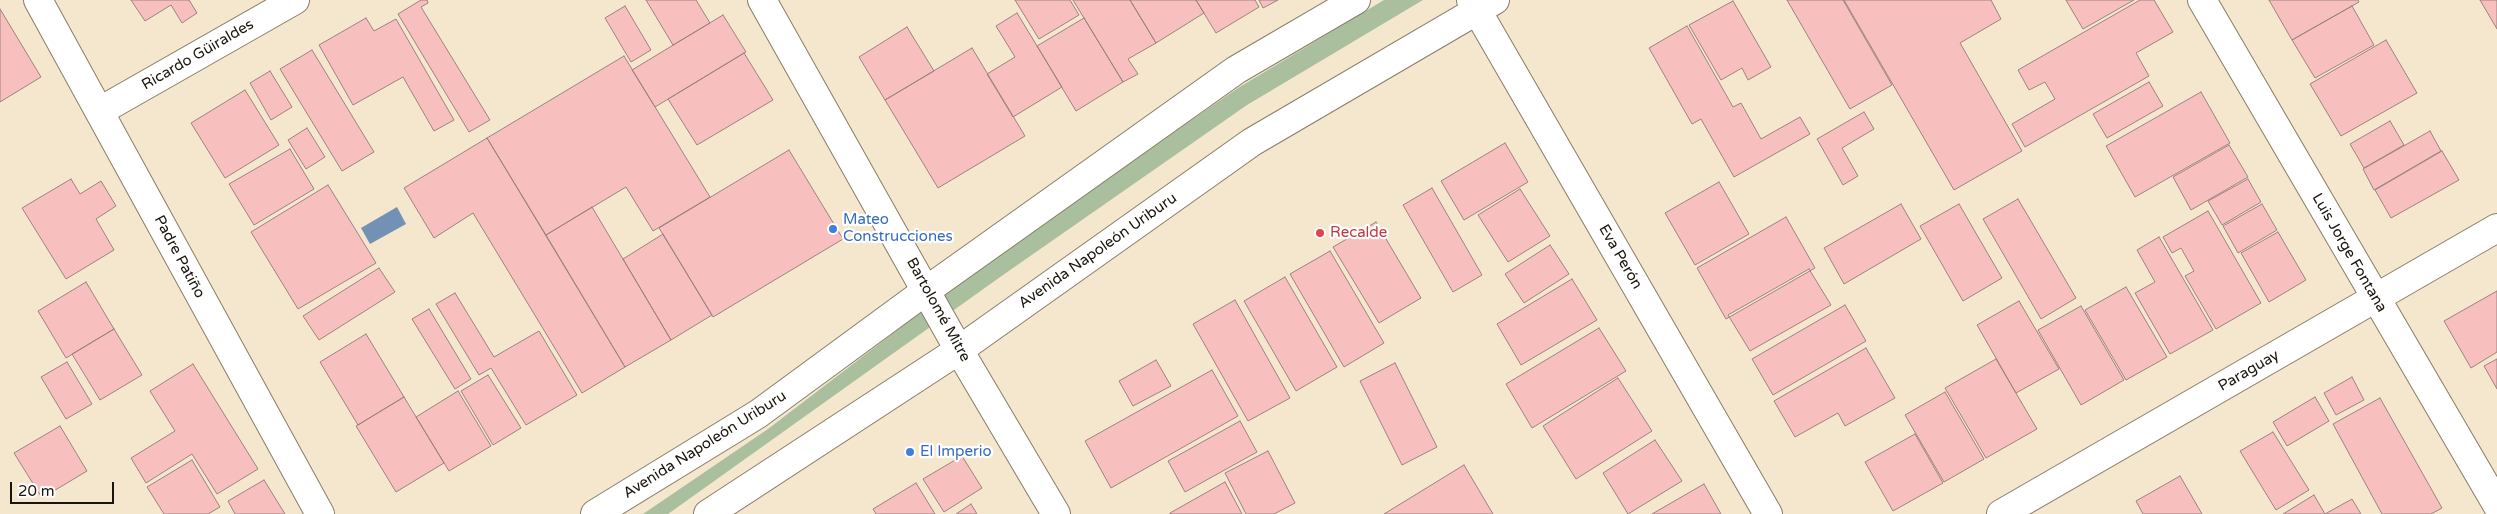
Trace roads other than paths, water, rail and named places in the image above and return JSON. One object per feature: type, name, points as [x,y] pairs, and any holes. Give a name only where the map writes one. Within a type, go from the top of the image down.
[{"type":"street","name":"Padre Patiño","points":[[38,0],[320,514]]},
{"type":"street","name":"Ricardo Güiraldes","points":[[100,111],[295,0]]},
{"type":"street","name":"Bartolomé Mitre","points":[[762,0],[927,290],[959,350],[1056,514]]},
{"type":"street","name":"Avenida Napoleón Uriburu","points":[[595,514],[758,414],[927,290],[1236,70],[1356,0]]},
{"type":"street","name":"Luis Jorge Fontana","points":[[2202,0],[2497,506]]},
{"type":"street","name":"Avenida Napoleón Uriburu","points":[[708,514],[959,350],[1252,142],[1481,3]]},
{"type":"street","name":"Eva Perón","points":[[1481,3],[1768,514]]},
{"type":"street","name":"Paraguay","points":[[2001,514],[2497,228]]},
{"type":"water","points":[[397,207],[406,224],[370,244],[361,228]]},
{"type":"place","name":"Mateo Construcciones","points":[[833,229]]},
{"type":"place","name":"Recalde","points":[[1320,233]]},
{"type":"place","name":"El Imperio","points":[[910,452]]}]
